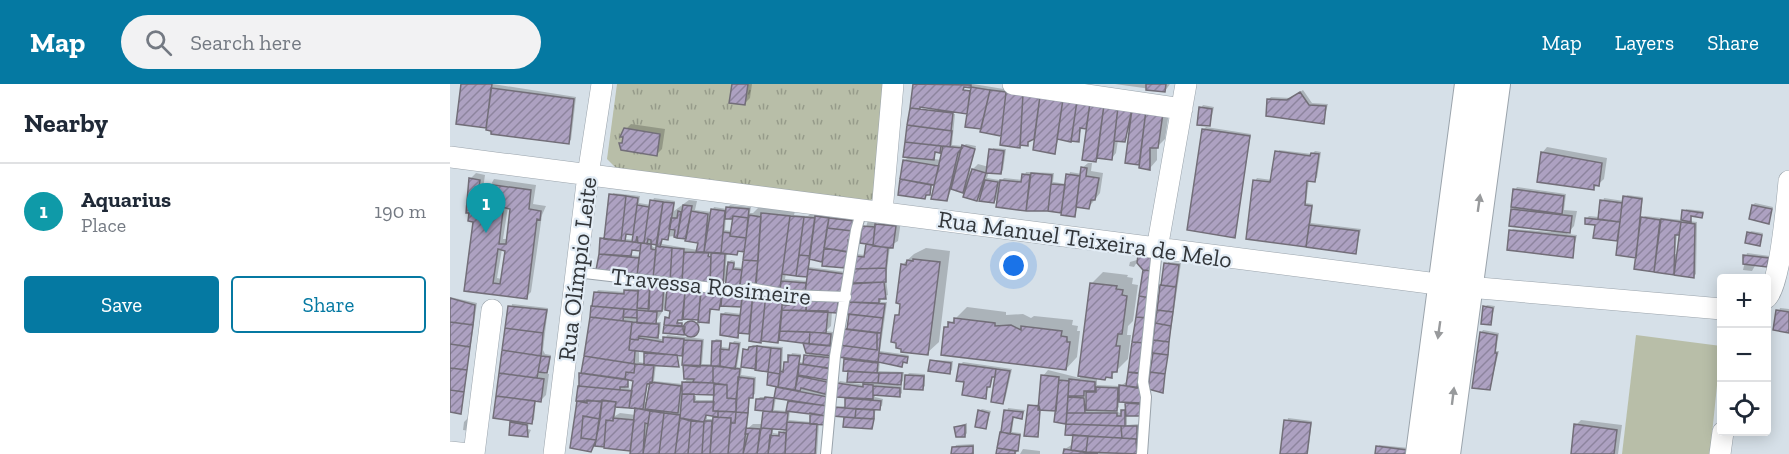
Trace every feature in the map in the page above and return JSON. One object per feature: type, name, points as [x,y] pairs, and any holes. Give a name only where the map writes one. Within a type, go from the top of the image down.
[{"type":"street","name":"Rua Olímpio Leite","points":[[554,454],[588,175],[602,84]]},
{"type":"street","points":[[872,210],[893,84]]},
{"type":"street","points":[[1013,84],[1182,109]]},
{"type":"street","points":[[1157,249],[1186,84]]},
{"type":"street","points":[[1470,84],[1475,147]]},
{"type":"street","points":[[1421,454],[1456,286],[1475,147],[1495,84]]},
{"type":"street","name":"Rua Manuel Teixeira de Melo","points":[[450,157],[1456,286],[1717,309]]},
{"type":"street","points":[[1771,295],[1777,272],[1789,181]]},
{"type":"street","points":[[1445,454],[1456,286]]},
{"type":"street","points":[[474,454],[492,310]]},
{"type":"street","points":[[1720,454],[1722,436]]},
{"type":"street","points":[[450,452],[470,454]]},
{"type":"lane","points":[[826,454],[835,356],[856,230],[872,210]]},
{"type":"lane","points":[[1142,454],[1145,409],[1143,382],[1157,249]]},
{"type":"lane","name":"Travessa Rosimeire","points":[[576,272],[739,291],[750,288],[789,296],[846,297]]},
{"type":"green space","points":[[617,84],[886,84],[877,193],[868,204],[617,169],[607,159]]},
{"type":"green space","points":[[1636,335],[1717,345],[1717,385],[1710,454],[1622,454]]},
{"type":"building","points":[[461,84],[492,84],[486,128],[456,124]]},
{"type":"building","points":[[732,84],[748,84],[745,105],[729,103]]},
{"type":"building","points":[[913,84],[971,85],[971,88],[964,87],[963,90],[970,91],[967,114],[920,107],[920,109],[910,108]]},
{"type":"building","points":[[1146,84],[1166,84],[1165,92],[1146,90]]},
{"type":"building","points":[[971,87],[990,90],[981,129],[965,127]]},
{"type":"building","points":[[491,88],[574,99],[569,144],[491,134],[491,131],[486,130]]},
{"type":"building","points":[[990,90],[1006,92],[1001,136],[980,132]]},
{"type":"building","points":[[1006,92],[1023,94],[1020,148],[1000,145]]},
{"type":"building","points":[[1300,92],[1309,105],[1326,106],[1324,124],[1266,116],[1267,99],[1287,100]]},
{"type":"building","points":[[1023,94],[1040,96],[1034,139],[1028,142],[1028,146],[1020,145]]},
{"type":"building","points":[[1040,96],[1063,99],[1055,154],[1033,150]]},
{"type":"building","points":[[1063,99],[1077,101],[1071,142],[1057,139]]},
{"type":"building","points":[[1077,101],[1090,103],[1086,129],[1080,128],[1079,142],[1071,141]]},
{"type":"building","points":[[1090,103],[1104,105],[1096,162],[1082,160]]},
{"type":"building","points":[[1104,105],[1118,107],[1112,160],[1097,158]]},
{"type":"building","points":[[1118,107],[1132,109],[1125,142],[1114,141]]},
{"type":"building","points":[[1199,107],[1212,109],[1210,126],[1197,125]]},
{"type":"building","points":[[910,108],[953,113],[951,131],[907,125]]},
{"type":"building","points":[[1132,109],[1146,110],[1139,165],[1125,163]]},
{"type":"building","points":[[1146,110],[1163,113],[1158,148],[1150,148],[1150,170],[1139,168]]},
{"type":"building","points":[[907,125],[952,131],[950,147],[905,142]]},
{"type":"building","points":[[624,128],[660,134],[657,156],[621,150],[619,143],[622,143],[623,137],[620,137]]},
{"type":"building","points":[[1202,129],[1250,136],[1235,238],[1187,230]]},
{"type":"building","points":[[905,142],[941,146],[940,153],[935,152],[934,160],[903,157]]},
{"type":"building","points":[[962,145],[975,149],[963,193],[951,189]]},
{"type":"building","points":[[943,146],[962,148],[958,153],[947,201],[931,199]]},
{"type":"building","points":[[989,149],[1004,151],[1001,174],[986,173]]},
{"type":"building","points":[[1275,151],[1310,156],[1311,153],[1319,154],[1315,182],[1307,181],[1305,205],[1312,206],[1306,247],[1246,239],[1253,180],[1270,182]]},
{"type":"building","points":[[1541,152],[1602,163],[1599,186],[1594,185],[1594,190],[1537,182]]},
{"type":"building","points":[[903,160],[939,166],[934,185],[900,179]]},
{"type":"building","points":[[1081,167],[1087,168],[1086,176],[1099,178],[1095,200],[1091,200],[1089,209],[1076,207]]},
{"type":"building","points":[[972,169],[986,173],[977,201],[963,197]]},
{"type":"building","points":[[1031,173],[1052,175],[1048,211],[1026,211]]},
{"type":"building","points":[[1022,174],[1030,175],[1026,211],[996,207],[1000,180],[1021,182]]},
{"type":"building","points":[[1066,174],[1080,176],[1075,217],[1061,215]]},
{"type":"building","points":[[469,178],[480,180],[478,194],[485,195],[487,184],[531,190],[529,209],[541,211],[540,220],[537,219],[527,299],[464,291],[473,222],[468,221],[469,213],[466,213]],"holes":[[[489,204],[510,209],[506,244],[499,244],[503,211],[488,209]],[[498,249],[505,251],[500,284],[493,283]]]},
{"type":"building","points":[[900,179],[931,185],[930,195],[926,195],[925,199],[898,195]]},
{"type":"building","points":[[985,180],[998,182],[994,203],[979,201]]},
{"type":"building","points":[[1051,184],[1065,185],[1061,213],[1048,211]]},
{"type":"building","points":[[1513,189],[1564,196],[1562,214],[1511,207]]},
{"type":"building","points":[[609,194],[626,196],[621,241],[604,239]]},
{"type":"building","points":[[626,196],[638,198],[633,235],[626,234],[625,241],[621,241]]},
{"type":"building","points":[[1623,196],[1642,199],[1636,258],[1616,255]]},
{"type":"building","points":[[650,200],[663,202],[657,245],[651,244],[651,240],[648,239],[647,244],[644,243]]},
{"type":"building","points":[[1600,200],[1622,203],[1620,222],[1598,219]]},
{"type":"building","points":[[663,202],[674,203],[668,240],[662,239],[660,247],[656,246]]},
{"type":"building","points":[[637,205],[649,207],[644,243],[638,243],[637,236],[636,242],[632,242]]},
{"type":"building","points":[[683,205],[692,206],[686,239],[677,238]]},
{"type":"building","points":[[1752,205],[1772,209],[1769,224],[1749,219]]},
{"type":"building","points":[[726,207],[749,209],[748,218],[733,216],[732,219],[725,219]]},
{"type":"building","points":[[711,209],[725,211],[721,253],[704,252]]},
{"type":"building","points":[[1511,209],[1572,216],[1570,233],[1509,226]]},
{"type":"building","points":[[1682,210],[1703,213],[1702,218],[1691,216],[1691,222],[1681,220]]},
{"type":"building","points":[[678,211],[681,212],[677,238],[674,237],[675,230],[669,229],[671,218],[677,218]]},
{"type":"building","points":[[691,211],[708,214],[704,252],[696,252],[698,243],[685,241]]},
{"type":"building","points":[[761,213],[790,216],[780,288],[756,286]]},
{"type":"building","points":[[749,215],[761,217],[758,261],[743,260]]},
{"type":"building","points":[[733,216],[748,218],[746,238],[730,236]]},
{"type":"building","points":[[790,216],[804,217],[796,276],[782,274]]},
{"type":"building","points":[[815,216],[829,218],[822,262],[809,259]]},
{"type":"building","points":[[804,217],[815,218],[810,256],[799,255]]},
{"type":"building","points":[[1641,217],[1660,220],[1654,272],[1634,269]]},
{"type":"building","points":[[829,218],[854,221],[852,231],[827,228]]},
{"type":"building","points":[[1585,218],[1620,222],[1617,241],[1593,238],[1595,225],[1585,224]]},
{"type":"building","points":[[1661,219],[1681,222],[1679,235],[1675,235],[1674,275],[1654,272]]},
{"type":"building","points":[[1681,222],[1695,224],[1694,278],[1674,275]]},
{"type":"building","points":[[875,224],[896,226],[893,248],[873,246]]},
{"type":"building","points":[[1309,225],[1359,231],[1356,254],[1306,247]]},
{"type":"building","points":[[862,226],[875,227],[873,245],[860,243]]},
{"type":"building","points":[[827,228],[852,231],[851,240],[848,240],[850,252],[824,248]]},
{"type":"building","points":[[1509,230],[1575,237],[1573,258],[1507,250]]},
{"type":"building","points":[[723,232],[730,233],[730,236],[746,238],[744,252],[738,251],[737,255],[721,253]]},
{"type":"building","points":[[1747,232],[1762,235],[1760,246],[1745,243]]},
{"type":"building","points":[[600,238],[641,243],[640,251],[632,250],[631,256],[599,254]]},
{"type":"building","points":[[641,243],[651,244],[651,249],[656,250],[653,278],[637,276]]},
{"type":"building","points":[[866,244],[888,248],[886,268],[853,269],[853,256],[864,257]]},
{"type":"building","points":[[656,246],[672,248],[670,282],[653,279]]},
{"type":"building","points":[[672,248],[684,249],[682,283],[670,282]]},
{"type":"building","points":[[824,248],[847,252],[845,268],[822,266]]},
{"type":"building","points":[[684,252],[709,253],[708,256],[711,257],[710,285],[682,280]]},
{"type":"building","points":[[711,253],[725,254],[723,286],[710,285]]},
{"type":"building","points":[[599,254],[639,258],[637,276],[596,270]]},
{"type":"building","points":[[799,255],[810,256],[807,277],[796,276]]},
{"type":"building","points":[[1138,255],[1152,257],[1152,271],[1143,270],[1137,263]]},
{"type":"building","points":[[1743,255],[1769,258],[1767,267],[1743,264]]},
{"type":"building","points":[[913,259],[940,262],[928,355],[901,352],[901,349],[896,348],[896,343],[891,342],[895,315],[899,315],[900,304],[896,303],[901,264],[906,265],[907,260],[913,261]]},
{"type":"building","points":[[743,260],[758,261],[755,287],[740,286]]},
{"type":"building","points":[[728,262],[734,263],[733,269],[742,270],[739,289],[725,289]]},
{"type":"building","points":[[1164,263],[1179,265],[1176,287],[1161,285]]},
{"type":"building","points":[[886,268],[886,282],[853,283],[853,269]]},
{"type":"building","points":[[808,269],[844,274],[844,293],[805,294]]},
{"type":"building","points":[[1143,270],[1152,271],[1150,298],[1139,296]]},
{"type":"building","points":[[639,281],[650,282],[649,309],[637,308]]},
{"type":"building","points":[[781,281],[806,283],[805,294],[780,291]]},
{"type":"building","points":[[884,282],[886,299],[879,299],[879,303],[848,302],[849,284]]},
{"type":"building","points":[[650,283],[664,285],[662,311],[648,311]]},
{"type":"building","points":[[1090,283],[1117,286],[1116,289],[1123,290],[1122,295],[1127,296],[1122,334],[1118,334],[1116,346],[1120,346],[1117,372],[1112,372],[1112,378],[1106,377],[1105,380],[1078,376]]},
{"type":"building","points":[[1160,285],[1176,287],[1173,312],[1157,310]]},
{"type":"building","points":[[701,289],[723,290],[719,310],[710,309],[709,323],[698,322]]},
{"type":"building","points":[[624,290],[638,291],[637,310],[592,306],[594,292],[624,294]]},
{"type":"building","points":[[667,290],[685,292],[682,320],[678,320],[677,323],[682,323],[682,326],[664,325],[665,317],[669,318],[670,311],[665,310]]},
{"type":"building","points":[[743,291],[753,292],[749,334],[738,333]]},
{"type":"building","points":[[685,292],[701,293],[698,320],[683,319]]},
{"type":"building","points":[[753,292],[766,293],[761,343],[749,341]]},
{"type":"building","points":[[722,294],[742,296],[741,307],[721,306]]},
{"type":"building","points":[[766,294],[783,296],[778,343],[761,341]]},
{"type":"building","points":[[1139,296],[1151,298],[1148,318],[1136,317]]},
{"type":"building","points":[[450,298],[475,305],[473,325],[450,322]]},
{"type":"building","points":[[790,298],[806,300],[806,311],[782,310],[782,305],[789,305]]},
{"type":"building","points":[[807,299],[838,301],[837,313],[806,311]]},
{"type":"building","points":[[848,302],[885,304],[883,318],[847,314]]},
{"type":"building","points":[[508,306],[547,310],[543,333],[505,328]]},
{"type":"building","points":[[591,306],[624,309],[623,321],[590,317]]},
{"type":"building","points":[[1483,306],[1493,308],[1491,325],[1481,324]]},
{"type":"building","points":[[624,309],[637,310],[637,318],[623,317]]},
{"type":"building","points":[[637,310],[657,312],[656,324],[637,323]]},
{"type":"building","points":[[782,310],[828,311],[826,333],[780,331]]},
{"type":"building","points":[[1157,310],[1173,312],[1171,326],[1155,323]]},
{"type":"building","points":[[1776,310],[1789,312],[1789,333],[1773,330]]},
{"type":"building","points":[[721,314],[740,316],[738,338],[720,335]]},
{"type":"building","points":[[849,314],[883,318],[881,333],[847,329]]},
{"type":"building","points":[[590,317],[632,322],[629,350],[635,351],[634,364],[584,356]]},
{"type":"building","points":[[1136,317],[1148,318],[1145,343],[1132,342]]},
{"type":"building","points":[[954,318],[995,323],[995,326],[1011,325],[1021,330],[1021,326],[1062,331],[1061,336],[1067,337],[1067,342],[1070,342],[1066,370],[941,355],[944,327],[948,327],[948,322],[954,323]]},
{"type":"building","points":[[691,321],[699,329],[691,337],[683,329]]},
{"type":"building","points":[[450,322],[473,325],[470,347],[450,344]]},
{"type":"building","points":[[632,322],[659,324],[658,338],[639,336],[638,340],[630,339]]},
{"type":"building","points":[[1155,323],[1171,326],[1169,342],[1153,340]]},
{"type":"building","points":[[664,325],[685,327],[684,335],[663,333]]},
{"type":"building","points":[[505,328],[543,333],[541,356],[502,350]]},
{"type":"building","points":[[843,329],[877,333],[877,350],[839,345]]},
{"type":"building","points":[[780,331],[810,332],[809,344],[779,340]]},
{"type":"building","points":[[810,332],[831,334],[830,346],[809,344]]},
{"type":"building","points":[[1480,332],[1497,335],[1495,353],[1497,353],[1490,390],[1472,388]]},
{"type":"building","points":[[877,333],[881,333],[878,362],[838,357],[839,345],[877,350]]},
{"type":"building","points":[[663,337],[684,339],[682,356],[629,350],[630,339],[638,340],[639,338],[663,342]]},
{"type":"building","points":[[684,340],[702,341],[700,367],[682,365]]},
{"type":"building","points":[[1153,340],[1169,342],[1168,355],[1152,353]]},
{"type":"building","points":[[712,341],[721,341],[720,366],[711,366]]},
{"type":"building","points":[[1132,342],[1145,343],[1142,374],[1128,372]]},
{"type":"building","points":[[730,343],[739,344],[735,369],[720,366],[720,349],[729,350]]},
{"type":"building","points":[[803,343],[833,346],[832,356],[806,353]]},
{"type":"building","points":[[450,344],[470,347],[467,370],[450,368]]},
{"type":"building","points":[[757,346],[771,348],[768,372],[755,370]]},
{"type":"building","points":[[757,346],[756,369],[741,367],[743,349],[748,350],[749,347]]},
{"type":"building","points":[[771,348],[781,349],[780,374],[768,372]]},
{"type":"building","points":[[502,350],[541,356],[537,378],[499,373]]},
{"type":"building","points":[[644,353],[677,355],[679,367],[644,365]]},
{"type":"building","points":[[879,353],[908,357],[907,363],[903,362],[902,367],[878,362]]},
{"type":"building","points":[[1153,353],[1168,355],[1165,374],[1150,372]]},
{"type":"building","points":[[788,355],[800,356],[795,390],[778,387],[780,371],[783,372],[784,362],[788,362]]},
{"type":"building","points":[[804,355],[832,358],[831,369],[803,364]]},
{"type":"building","points":[[541,356],[550,357],[547,373],[538,372]]},
{"type":"building","points":[[584,356],[635,364],[634,373],[626,372],[625,379],[581,373]]},
{"type":"building","points":[[844,359],[878,363],[877,373],[843,371]]},
{"type":"building","points":[[930,360],[951,363],[950,374],[928,371]]},
{"type":"building","points":[[635,364],[654,365],[652,383],[647,384],[643,409],[629,408],[633,381],[625,379],[626,372],[634,373]]},
{"type":"building","points":[[799,364],[835,369],[833,381],[798,375]]},
{"type":"building","points":[[959,364],[996,369],[990,387],[987,387],[986,399],[962,395],[964,382],[956,381]]},
{"type":"building","points":[[683,365],[713,366],[713,383],[684,379]]},
{"type":"building","points":[[713,366],[740,369],[736,399],[727,398],[727,385],[713,383]]},
{"type":"building","points":[[450,368],[467,370],[464,392],[450,390]]},
{"type":"building","points":[[996,369],[1010,371],[1003,404],[991,402]]},
{"type":"building","points":[[848,371],[879,373],[878,383],[847,382]]},
{"type":"building","points":[[768,372],[780,374],[778,387],[767,385]]},
{"type":"building","points":[[1128,372],[1139,373],[1137,388],[1126,386]]},
{"type":"building","points":[[1150,372],[1165,374],[1163,393],[1148,389]]},
{"type":"building","points":[[499,373],[544,379],[541,402],[496,396]]},
{"type":"building","points":[[579,373],[628,380],[628,387],[620,387],[620,390],[579,386]]},
{"type":"building","points":[[879,373],[902,373],[901,385],[878,383]]},
{"type":"building","points":[[905,375],[924,376],[923,390],[904,389]]},
{"type":"building","points":[[1041,375],[1059,377],[1056,411],[1038,410]]},
{"type":"building","points":[[798,376],[832,383],[829,395],[801,388],[800,391],[795,390]]},
{"type":"building","points":[[738,377],[754,379],[753,398],[749,398],[748,413],[736,412]]},
{"type":"building","points":[[1069,379],[1095,382],[1095,391],[1084,391],[1084,396],[1068,396]]},
{"type":"building","points":[[1059,380],[1069,381],[1066,424],[1054,422]]},
{"type":"building","points":[[650,382],[681,386],[678,413],[645,409]]},
{"type":"building","points":[[682,382],[714,383],[714,395],[682,394]]},
{"type":"building","points":[[837,383],[863,387],[863,384],[873,385],[873,399],[836,397]]},
{"type":"building","points":[[714,384],[727,385],[727,398],[736,399],[736,412],[713,411]]},
{"type":"building","points":[[1119,385],[1142,388],[1141,403],[1119,402]]},
{"type":"building","points":[[578,386],[632,391],[629,408],[615,407],[616,402],[576,401]]},
{"type":"building","points":[[873,386],[900,388],[900,397],[873,395]]},
{"type":"building","points":[[776,387],[828,397],[827,406],[774,398]]},
{"type":"building","points":[[1096,387],[1118,388],[1117,411],[1086,410],[1086,392],[1096,392]]},
{"type":"building","points":[[450,390],[464,392],[461,414],[450,412]]},
{"type":"building","points":[[682,394],[694,394],[694,402],[714,402],[713,411],[718,411],[718,417],[706,415],[704,422],[680,418]]},
{"type":"building","points":[[496,396],[535,401],[532,424],[493,418]]},
{"type":"building","points":[[1068,397],[1084,398],[1085,413],[1067,413]]},
{"type":"building","points":[[774,398],[772,412],[755,410],[756,399]]},
{"type":"building","points":[[845,398],[881,401],[880,410],[845,408]]},
{"type":"building","points":[[587,400],[602,402],[600,419],[583,416],[581,438],[596,440],[591,452],[570,448],[577,401],[587,403]]},
{"type":"building","points":[[602,400],[616,402],[613,421],[606,420],[604,447],[595,446]]},
{"type":"building","points":[[788,401],[828,406],[826,416],[786,411]]},
{"type":"building","points":[[1125,403],[1140,404],[1140,416],[1126,416]]},
{"type":"building","points":[[1028,405],[1039,406],[1038,437],[1024,436]]},
{"type":"building","points":[[834,407],[856,409],[855,418],[833,416]]},
{"type":"building","points":[[635,408],[650,411],[648,424],[645,423],[643,454],[630,454]]},
{"type":"building","points":[[856,409],[874,410],[874,419],[855,418]]},
{"type":"building","points":[[978,410],[989,413],[986,429],[975,427]]},
{"type":"building","points":[[1004,410],[1023,412],[1022,419],[1013,417],[1010,434],[1001,432]]},
{"type":"building","points":[[1121,410],[1125,410],[1125,426],[1066,424],[1067,413],[1117,413],[1117,416],[1121,416]]},
{"type":"building","points":[[650,411],[664,413],[659,454],[643,454]]},
{"type":"building","points":[[718,411],[736,412],[735,423],[731,423],[731,418],[713,417],[718,417]]},
{"type":"building","points":[[763,411],[788,413],[786,430],[761,428]]},
{"type":"building","points":[[736,412],[748,413],[743,454],[728,454],[731,423],[735,423]]},
{"type":"building","points":[[664,413],[680,415],[675,454],[659,454]]},
{"type":"building","points":[[810,413],[826,416],[826,425],[810,424]]},
{"type":"building","points":[[583,416],[600,419],[596,440],[581,438]]},
{"type":"building","points":[[713,417],[731,418],[728,454],[710,454]]},
{"type":"building","points":[[844,417],[874,419],[872,429],[843,427]]},
{"type":"building","points":[[613,418],[634,420],[630,451],[604,448],[606,420],[613,421]]},
{"type":"building","points":[[680,418],[691,421],[688,454],[675,454]]},
{"type":"building","points":[[1284,420],[1311,423],[1307,454],[1280,454]]},
{"type":"building","points":[[691,421],[704,422],[702,454],[688,454]]},
{"type":"building","points":[[704,421],[712,421],[710,454],[702,454]]},
{"type":"building","points":[[510,422],[527,425],[528,437],[509,435]]},
{"type":"building","points":[[787,422],[817,424],[815,454],[785,454]]},
{"type":"building","points":[[1066,424],[1121,426],[1122,438],[1065,435]]},
{"type":"building","points":[[1574,424],[1617,430],[1614,454],[1571,454]]},
{"type":"building","points":[[965,425],[965,437],[956,437],[954,427]]},
{"type":"building","points":[[1121,426],[1137,426],[1137,439],[1122,438]]},
{"type":"building","points":[[746,428],[760,429],[757,454],[743,454],[748,434],[745,434]]},
{"type":"building","points":[[761,428],[772,429],[768,454],[757,454]]},
{"type":"building","points":[[779,432],[786,433],[785,454],[768,454],[770,435],[779,436]]},
{"type":"building","points":[[1000,432],[1020,435],[1018,451],[997,448]]},
{"type":"building","points":[[1073,435],[1088,436],[1086,452],[1071,450]]},
{"type":"building","points":[[1088,436],[1136,439],[1137,454],[1086,452]]},
{"type":"building","points":[[973,446],[973,454],[951,454],[952,447]]},
{"type":"building","points":[[1376,446],[1407,450],[1407,454],[1375,454]]},
{"type":"building","points":[[997,448],[1015,451],[1015,454],[996,454]]},
{"type":"building","points":[[1064,449],[1094,454],[1063,454]]},
{"type":"place","name":"Aquarius","points":[[486,233]]}]
